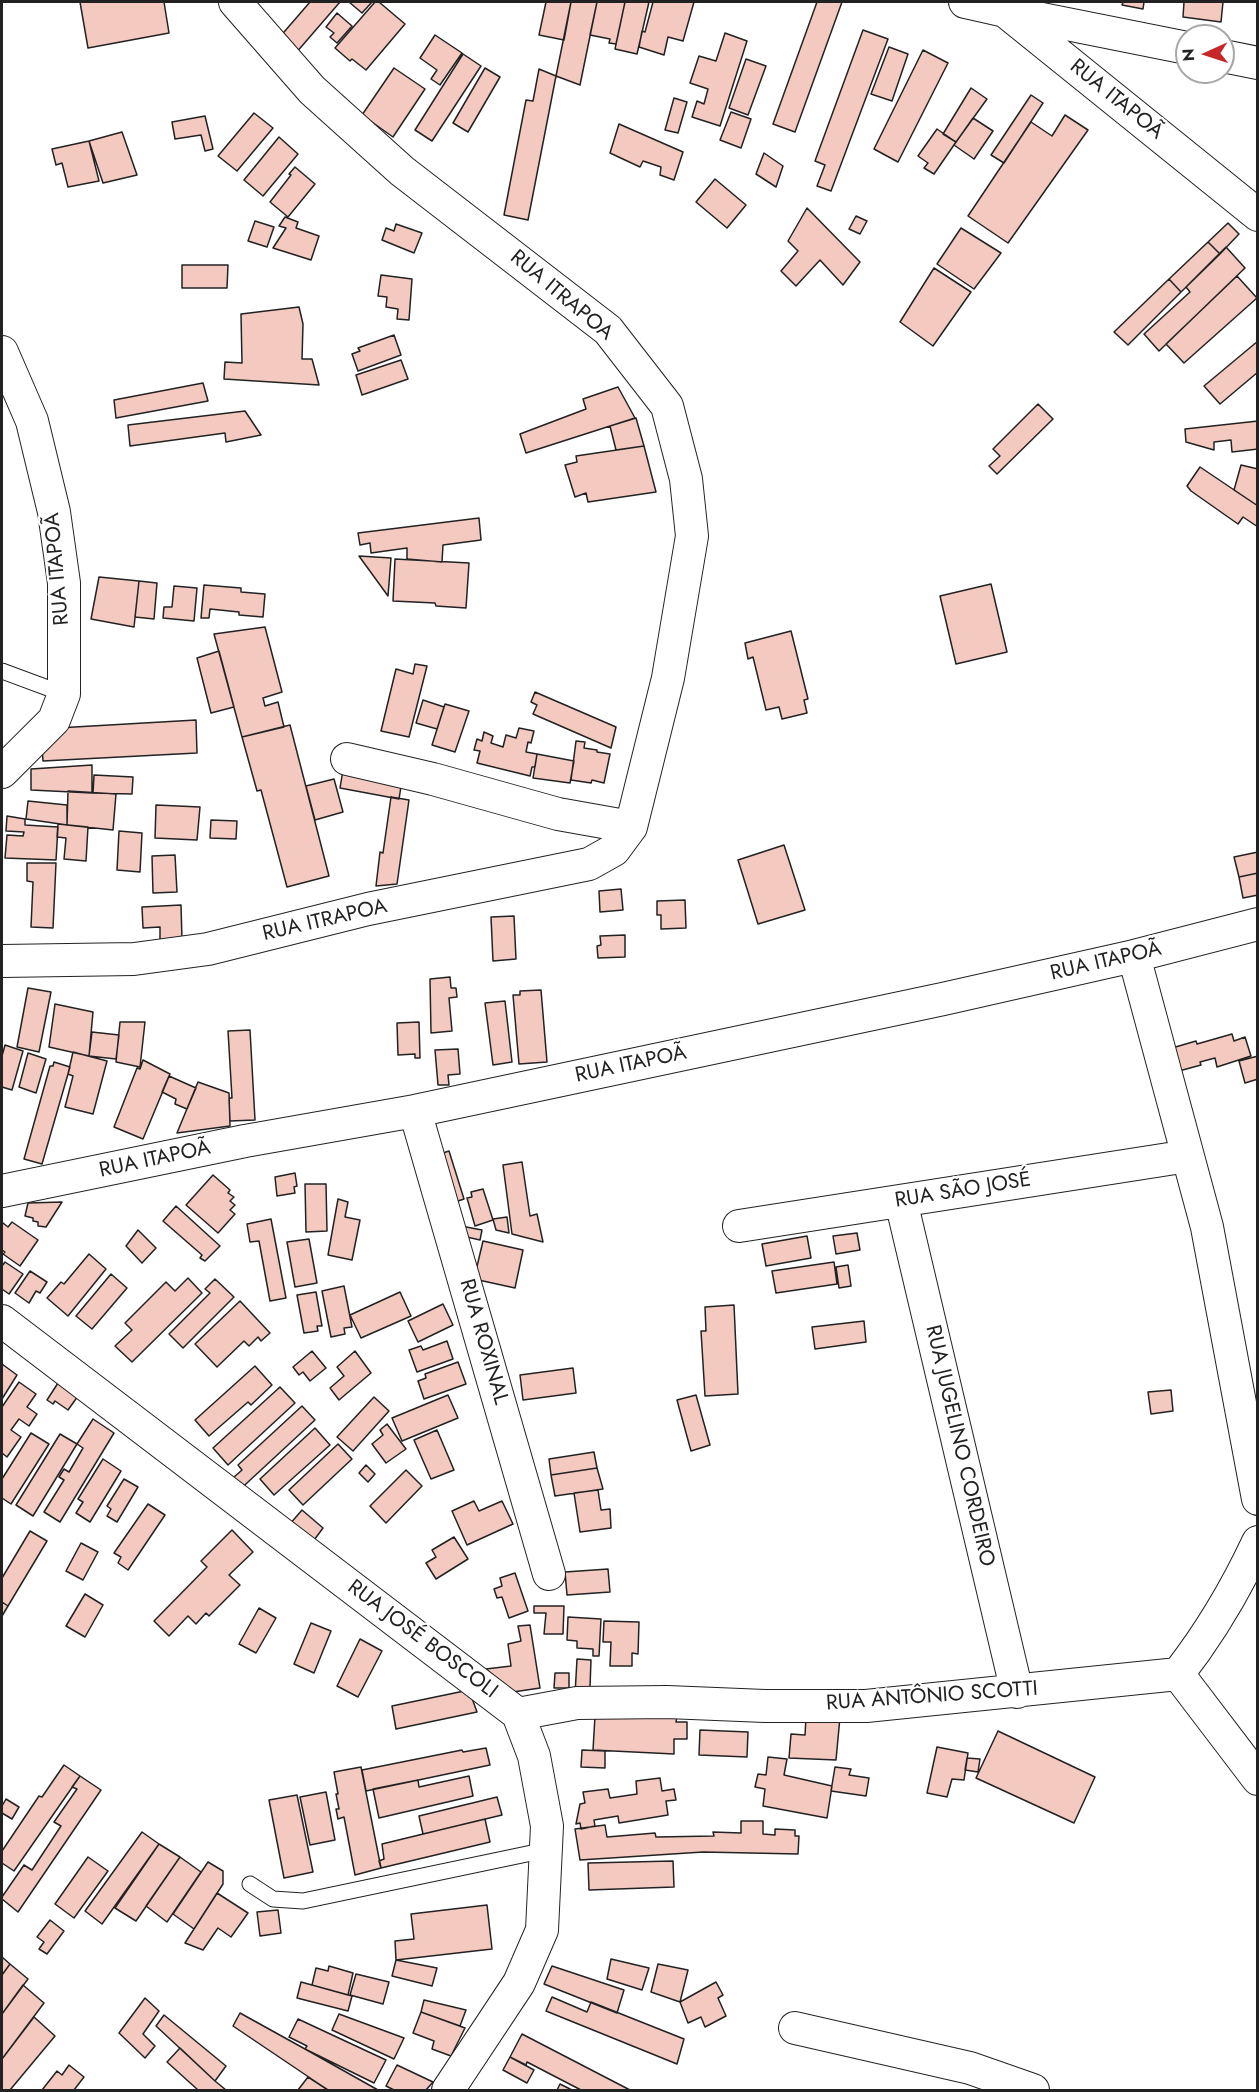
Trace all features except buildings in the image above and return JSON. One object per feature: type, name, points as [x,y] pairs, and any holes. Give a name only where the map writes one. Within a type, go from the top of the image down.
[{"type":"street","name":"RUA ITRAPOA","points":[[2,961],[134,959],[208,949],[368,909],[589,864],[614,850],[631,827],[668,678],[692,536],[686,479],[667,405],[608,330],[402,171],[312,90],[235,2]]},
{"type":"street","name":"RUA ITAPOÃ","points":[[965,2],[1005,11],[1257,215]]},
{"type":"street","points":[[1005,11],[1175,46]]},
{"type":"street","points":[[1235,58],[1257,63]]},
{"type":"street","name":"RUA ITAPOÃ","points":[[2,352],[32,421],[54,512],[63,583],[64,694],[54,720],[2,772]]},
{"type":"street","points":[[347,759],[433,779],[558,814],[631,827]]},
{"type":"street","name":"RUA ITAPOÃ","points":[[2,1191],[245,1141],[415,1111],[943,999],[1134,956],[1257,924]]},
{"type":"street","points":[[1134,956],[1207,1227],[1257,1498]]},
{"type":"street","name":"RUA ROXINAL","points":[[415,1111],[549,1574]]},
{"type":"street","name":"RUA SÃO JOSÉ","points":[[739,1226],[1188,1156]]},
{"type":"street","name":"RUA JUGELINO CORDEIRO","points":[[901,1201],[1017,1692]]},
{"type":"street","name":"RUA JOSÉ BOSCOLI","points":[[2,1321],[518,1714],[534,1756],[547,1826],[542,1930],[519,1983],[448,2091]]},
{"type":"street","points":[[1257,1542],[1243,1573],[1201,1645],[1179,1674],[1257,1779]]},
{"type":"street","name":"RUA ANTÔNIO SCOTTI","points":[[518,1714],[577,1703],[667,1702],[765,1706],[866,1706],[1179,1674]]},
{"type":"street","points":[[795,2028],[970,2068],[1033,2091]]},
{"type":"lane","points":[[2,671],[64,694]]},
{"type":"lane","points":[[250,1884],[273,1899],[303,1901],[546,1850]]}]
